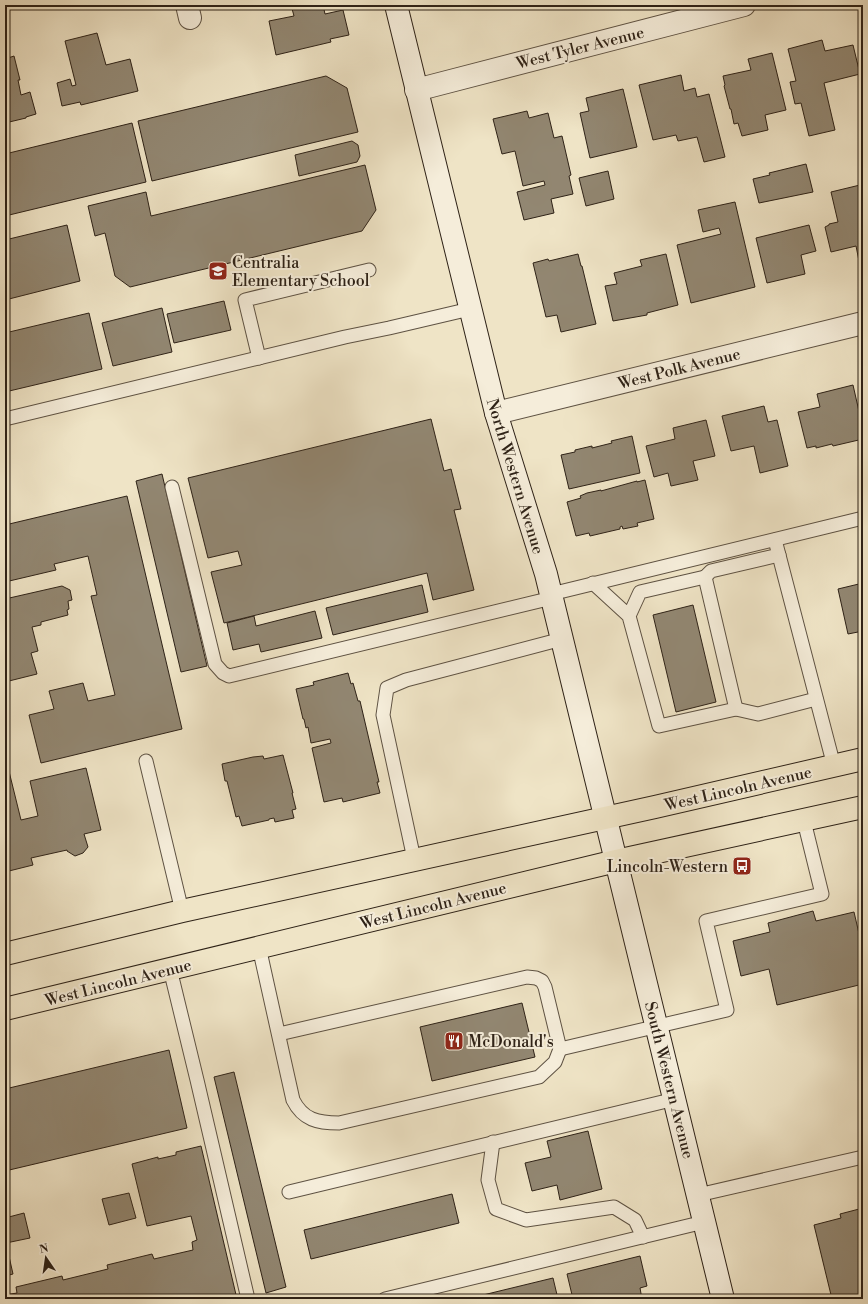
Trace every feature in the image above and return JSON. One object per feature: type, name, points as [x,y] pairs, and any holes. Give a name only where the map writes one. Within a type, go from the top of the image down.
[{"type":"main road","name":"West Lincoln Avenue","points":[[5,954],[182,911],[605,818],[863,759]]},
{"type":"main road","name":"West Lincoln Avenue","points":[[5,1010],[616,861],[863,807]]},
{"type":"street","name":"North Western Avenue","points":[[396,5],[496,413],[544,567],[616,861]]},
{"type":"street","name":"West Tyler Avenue","points":[[416,90],[744,5]]},
{"type":"street","name":"West Polk Avenue","points":[[496,413],[863,323]]},
{"type":"street","name":"South Western Avenue","points":[[616,861],[723,1299]]},
{"type":"lane","points":[[259,358],[245,300],[369,270]]},
{"type":"lane","points":[[5,419],[470,309]]},
{"type":"lane","points":[[172,487],[214,664],[222,673],[229,676],[551,596],[593,583],[863,518]]},
{"type":"lane","points":[[775,540],[834,766]]},
{"type":"lane","points":[[629,616],[640,592],[705,577],[712,571],[779,555]]},
{"type":"lane","points":[[705,577],[736,709]]},
{"type":"lane","points":[[593,583],[629,616],[659,726],[736,709],[758,714],[816,699]]},
{"type":"lane","points":[[414,859],[383,714],[387,688],[406,680],[562,639]]},
{"type":"lane","points":[[146,761],[182,911]]},
{"type":"lane","points":[[560,1049],[727,1010],[706,921],[822,894],[804,821]]},
{"type":"lane","points":[[259,947],[293,1100],[297,1108],[312,1120],[324,1123],[339,1123],[539,1077],[555,1062],[560,1049],[545,987],[542,981],[536,978],[527,977],[279,1034]]},
{"type":"lane","points":[[170,969],[248,1299]]},
{"type":"lane","points":[[289,1192],[674,1099]]},
{"type":"lane","points":[[493,1142],[488,1180],[496,1209],[526,1220],[614,1207],[635,1220],[643,1237]]},
{"type":"lane","points":[[698,1195],[863,1157]]},
{"type":"lane","points":[[385,1299],[704,1222]]},
{"type":"building","points":[[65,5],[84,5],[66,9]]},
{"type":"building","points":[[291,5],[323,5],[325,14],[343,10],[349,35],[330,39],[331,42],[276,55],[269,21],[294,16]]},
{"type":"building","points":[[97,33],[106,65],[130,59],[138,91],[81,105],[80,102],[62,106],[57,83],[70,79],[72,86],[76,85],[65,41]]},
{"type":"building","points":[[822,40],[825,51],[853,45],[860,74],[824,83],[835,130],[809,136],[801,103],[795,104],[790,82],[796,81],[788,49]]},
{"type":"building","points":[[772,53],[786,110],[765,115],[768,130],[742,136],[738,123],[734,124],[724,86],[723,76],[751,70],[748,59]]},
{"type":"building","points":[[14,56],[20,80],[18,80],[21,95],[30,92],[36,114],[5,123],[5,59]]},
{"type":"building","points":[[681,75],[684,91],[695,88],[697,97],[709,94],[725,157],[704,162],[697,137],[678,141],[676,135],[653,140],[639,85]]},
{"type":"building","points":[[326,76],[347,88],[358,132],[152,181],[138,121]]},
{"type":"building","points":[[623,89],[637,147],[590,158],[580,113],[589,111],[586,98]]},
{"type":"building","points":[[527,111],[529,118],[548,113],[554,138],[562,136],[571,175],[569,176],[573,194],[551,199],[554,213],[524,220],[517,192],[545,185],[544,181],[523,186],[515,151],[502,154],[493,119]]},
{"type":"building","points":[[132,123],[146,182],[5,216],[5,154]]},
{"type":"building","points":[[352,141],[358,145],[360,156],[357,162],[299,176],[295,155]]},
{"type":"building","points":[[806,164],[813,192],[759,203],[753,179],[770,175],[769,173]]},
{"type":"building","points":[[365,165],[376,210],[362,231],[130,287],[115,276],[105,233],[95,236],[88,206],[146,192],[151,216]]},
{"type":"building","points":[[608,171],[614,199],[586,206],[579,178]]},
{"type":"building","points":[[860,185],[863,196],[863,261],[859,261],[856,246],[831,252],[825,227],[829,224],[838,222],[831,192]]},
{"type":"building","points":[[735,202],[755,287],[691,303],[677,245],[721,234],[719,228],[703,232],[698,210]]},
{"type":"building","points":[[67,225],[80,281],[5,300],[5,240]]},
{"type":"building","points":[[809,225],[816,251],[801,255],[805,274],[767,283],[756,238]]},
{"type":"building","points":[[578,254],[596,324],[561,332],[557,315],[546,317],[533,263]]},
{"type":"building","points":[[666,254],[678,305],[647,313],[647,315],[613,321],[605,286],[617,284],[614,273],[642,266],[640,260]]},
{"type":"building","points":[[224,301],[231,330],[174,343],[167,314]]},
{"type":"building","points":[[162,308],[172,352],[113,366],[102,323]]},
{"type":"building","points":[[89,313],[102,369],[5,392],[5,333]]},
{"type":"building","points":[[853,385],[863,429],[863,439],[833,446],[832,444],[816,448],[816,446],[807,448],[798,412],[820,407],[817,394]]},
{"type":"building","points":[[764,406],[768,422],[777,420],[788,466],[760,473],[754,446],[731,451],[722,416]]},
{"type":"building","points":[[431,419],[444,471],[451,469],[461,509],[454,510],[474,590],[433,600],[427,573],[224,623],[211,572],[242,565],[238,551],[208,558],[188,478]]},
{"type":"building","points":[[706,420],[715,456],[693,461],[698,480],[671,486],[668,473],[654,477],[646,446],[675,439],[673,428]]},
{"type":"building","points":[[632,436],[640,473],[569,489],[561,455],[592,446],[592,448],[612,443],[611,441]]},
{"type":"building","points":[[162,474],[207,666],[181,672],[136,481]]},
{"type":"building","points":[[645,480],[654,519],[637,523],[638,526],[623,529],[622,526],[620,529],[590,536],[589,533],[576,536],[567,502],[581,498],[580,496],[587,493]]},
{"type":"building","points":[[127,496],[182,729],[41,763],[29,715],[54,709],[49,691],[83,683],[88,701],[115,695],[91,596],[97,595],[88,556],[54,564],[56,570],[5,582],[5,525]]},
{"type":"building","points":[[863,583],[863,631],[848,634],[838,589]]},
{"type":"building","points":[[422,585],[428,612],[333,635],[326,608]]},
{"type":"building","points":[[62,586],[70,590],[72,600],[68,601],[68,615],[41,622],[41,625],[32,627],[38,651],[31,653],[37,674],[5,682],[5,599]]},
{"type":"building","points":[[693,605],[716,702],[676,712],[653,615]]},
{"type":"building","points":[[315,611],[322,638],[261,652],[259,644],[233,650],[227,623],[254,616],[256,626]]},
{"type":"building","points":[[348,673],[351,684],[353,683],[358,701],[360,701],[379,782],[377,782],[380,793],[343,802],[342,798],[324,802],[312,748],[331,743],[330,739],[311,743],[308,727],[306,728],[303,719],[296,689],[314,685],[313,682]]},
{"type":"building","points":[[5,755],[21,820],[38,816],[30,781],[86,768],[101,830],[84,834],[88,847],[83,853],[75,856],[67,850],[31,858],[33,865],[5,872]]},
{"type":"building","points":[[283,755],[296,809],[292,810],[294,818],[275,822],[274,818],[242,826],[239,816],[236,817],[227,781],[225,781],[222,764],[253,757],[263,756],[264,759]]},
{"type":"building","points":[[813,911],[816,921],[854,912],[863,951],[863,984],[777,1005],[769,969],[741,976],[733,941],[770,932],[768,923]]},
{"type":"building","points":[[522,1003],[535,1057],[432,1081],[420,1027]]},
{"type":"building","points":[[169,1050],[187,1128],[5,1171],[5,1089]]},
{"type":"building","points":[[234,1072],[286,1287],[266,1293],[214,1077]]},
{"type":"building","points":[[588,1131],[602,1189],[560,1200],[557,1185],[532,1191],[525,1163],[551,1157],[547,1141]]},
{"type":"building","points":[[201,1146],[237,1299],[5,1299],[5,1295],[17,1293],[16,1287],[62,1276],[63,1280],[108,1269],[107,1265],[152,1254],[154,1259],[193,1250],[192,1242],[197,1240],[191,1216],[147,1226],[132,1164],[158,1157],[158,1159],[176,1155],[176,1152]]},
{"type":"building","points":[[129,1193],[136,1218],[109,1225],[102,1199]]},
{"type":"building","points":[[452,1194],[459,1223],[311,1259],[304,1230]]},
{"type":"building","points":[[863,1208],[863,1299],[832,1299],[814,1225],[841,1218],[840,1214]]},
{"type":"building","points":[[24,1213],[30,1238],[6,1243],[13,1274],[5,1276],[5,1218]]},
{"type":"building","points":[[640,1256],[647,1286],[640,1288],[642,1299],[573,1299],[567,1274]]},
{"type":"building","points":[[553,1278],[558,1299],[480,1299],[479,1296]]},
{"type":"place","name":"Centralia Elementary School","points":[[218,271]]},
{"type":"place","name":"Lincoln-Western","points":[[742,866]]},
{"type":"place","name":"McDonald's","points":[[454,1041]]}]
